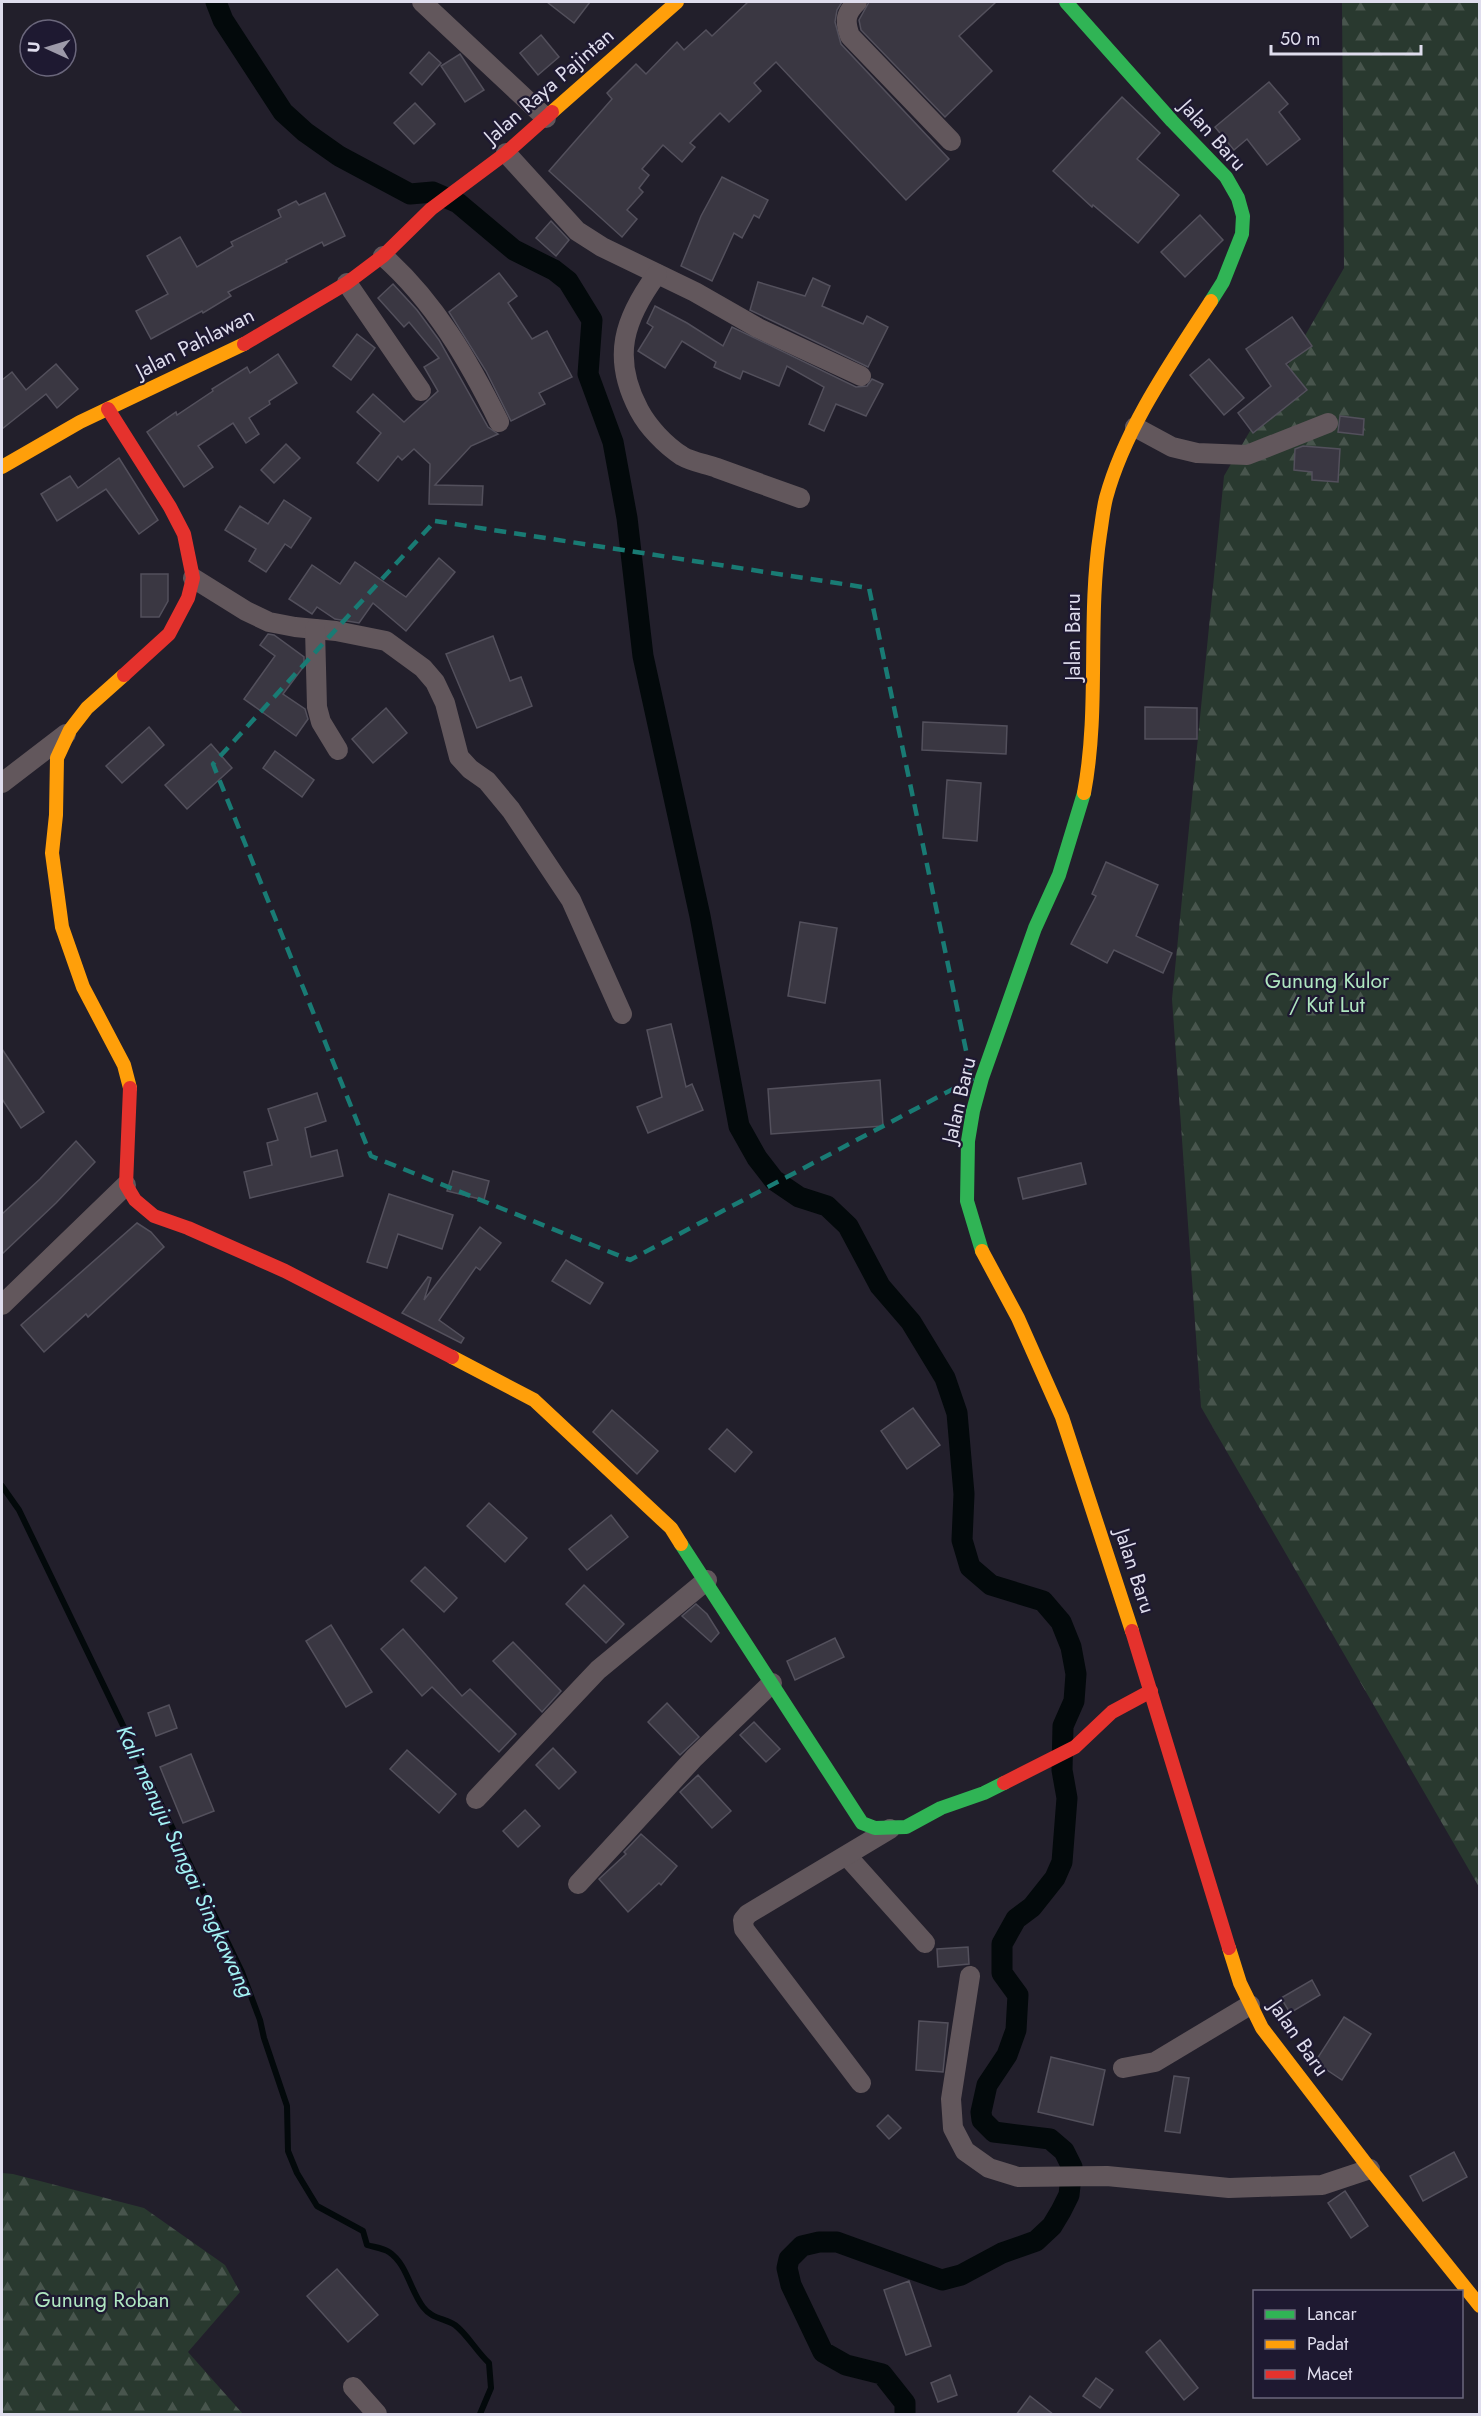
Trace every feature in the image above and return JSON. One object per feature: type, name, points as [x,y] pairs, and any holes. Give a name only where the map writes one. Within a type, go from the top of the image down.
[{"type":"street","points":[[422,2],[546,118]]},
{"type":"street","name":"Jalan Raya Pajintan","points":[[397,241],[431,209],[506,153],[677,2]]},
{"type":"street","points":[[857,2],[847,13],[846,25],[850,36],[951,141]]},
{"type":"street","name":"Jalan Baru","points":[[1066,2],[1172,121],[1226,177],[1238,198],[1243,216],[1242,234],[1230,269],[1155,388],[1135,427],[1106,498],[1096,562],[1092,622],[1094,696],[1091,745],[1082,806],[1059,875],[1035,928],[982,1078],[973,1111],[966,1174],[967,1201],[982,1251],[1018,1318],[1062,1417],[1151,1691],[1240,1983],[1250,2005],[1262,2028],[1479,2306]]},
{"type":"street","points":[[506,153],[577,231],[602,247],[695,292],[758,328],[861,376]]},
{"type":"street","name":"Jalan Pahlawan","points":[[2,467],[80,422],[235,349],[346,283],[382,256],[397,241]]},
{"type":"street","points":[[382,256],[403,274],[427,302],[469,365],[499,422]]},
{"type":"street","points":[[657,274],[640,297],[632,315],[626,338],[623,366],[628,389],[647,426],[683,456],[800,498]]},
{"type":"street","points":[[346,283],[421,391]]},
{"type":"street","points":[[108,409],[180,525],[190,557],[192,578],[188,598],[170,634],[87,708],[70,730],[57,758],[55,776],[56,815],[51,853],[62,927],[83,987],[124,1065],[130,1084],[126,1185],[135,1200],[154,1216],[188,1228],[285,1271],[358,1311],[534,1400],[671,1528],[707,1580],[862,1822],[875,1828],[906,1827],[941,1808],[984,1793],[1075,1748],[1112,1712],[1151,1691]]},
{"type":"street","points":[[1135,427],[1172,447],[1197,453],[1247,455],[1328,423]]},
{"type":"street","points":[[192,578],[268,622],[336,631],[386,641],[423,668],[435,682],[445,703],[459,757],[487,782],[511,810],[571,900],[622,1014]]},
{"type":"street","points":[[315,629],[317,707],[321,722],[338,750]]},
{"type":"street","points":[[2,783],[70,730]]},
{"type":"street","points":[[2,1305],[126,1185]]},
{"type":"street","points":[[476,1799],[598,1670],[707,1580]]},
{"type":"street","points":[[578,1884],[694,1758],[772,1683]]},
{"type":"street","points":[[861,2083],[744,1929],[743,1920],[748,1914],[891,1829]]},
{"type":"street","points":[[847,1856],[925,1943]]},
{"type":"street","points":[[970,1976],[951,2099],[953,2128],[965,2151],[989,2168],[1018,2177],[1107,2176],[1229,2188],[1322,2185],[1370,2169]]},
{"type":"street","points":[[1123,2068],[1155,2062],[1250,2005]]},
{"type":"street","points":[[353,2387],[377,2415]]},
{"type":"highlighted area","points":[[435,521],[869,588],[972,1079],[630,1260],[371,1156],[213,764]]},
{"type":"green space","name":"Gunung Kulor / Kut Lut","points":[[1342,2],[1479,2],[1479,1887],[1201,1407],[1172,999],[1224,476],[1344,268]]},
{"type":"green space","name":"Gunung Roban","points":[[2,2173],[144,2208],[225,2265],[240,2292],[188,2352],[243,2414],[2,2414]]},
{"type":"building","points":[[547,2],[590,2],[574,23]]},
{"type":"building","points":[[748,2],[842,2],[837,10],[835,22],[841,44],[949,159],[906,200],[776,62],[754,83],[761,91],[729,122],[720,113],[690,143],[695,147],[682,162],[663,145],[642,169],[649,175],[639,188],[643,192],[627,210],[637,219],[622,237],[549,171],[612,99],[607,93],[636,64],[646,74],[677,42],[684,50],[706,30],[712,36]]},
{"type":"building","points":[[869,2],[996,2],[959,36],[992,71],[945,117],[861,30],[859,20]]},
{"type":"building","points":[[541,35],[559,57],[538,75],[520,53]]},
{"type":"building","points":[[429,52],[441,63],[422,85],[410,73]]},
{"type":"building","points":[[460,54],[484,90],[465,102],[441,66]]},
{"type":"building","points":[[1269,82],[1288,104],[1279,112],[1300,139],[1267,165],[1247,139],[1234,150],[1215,127]]},
{"type":"building","points":[[1122,97],[1160,133],[1137,159],[1179,195],[1138,243],[1093,205],[1092,207],[1053,171]]},
{"type":"building","points":[[415,103],[435,124],[414,144],[394,123]]},
{"type":"building","points":[[722,177],[768,200],[759,218],[754,215],[742,238],[734,233],[712,281],[681,266],[701,216]]},
{"type":"building","points":[[325,193],[345,236],[324,246],[322,242],[286,260],[287,262],[228,292],[231,296],[203,313],[202,311],[151,339],[136,311],[168,294],[147,256],[180,237],[197,267],[233,246],[231,242],[281,217],[278,210],[296,201],[299,205]]},
{"type":"building","points":[[1200,215],[1223,240],[1185,277],[1161,252]]},
{"type":"building","points":[[551,221],[569,240],[556,256],[536,238]]},
{"type":"building","points":[[499,273],[517,296],[508,303],[532,339],[547,331],[572,377],[539,393],[545,404],[511,421],[486,371],[449,312]]},
{"type":"building","points":[[813,278],[830,286],[822,306],[863,324],[867,316],[888,327],[868,367],[750,310],[758,282],[805,296]]},
{"type":"building","points":[[393,284],[417,310],[439,340],[488,427],[498,434],[471,446],[435,485],[483,486],[482,505],[429,504],[430,464],[414,449],[402,460],[398,456],[378,481],[357,463],[381,433],[357,412],[373,394],[404,422],[438,391],[424,367],[439,358],[409,322],[404,327],[378,298]]},
{"type":"building","points":[[655,306],[723,346],[732,327],[856,387],[867,386],[872,379],[883,384],[866,416],[836,404],[824,431],[809,424],[824,387],[787,366],[779,386],[743,371],[740,379],[714,367],[716,362],[682,341],[665,368],[638,351],[653,327],[647,323]]},
{"type":"building","points":[[1292,317],[1312,346],[1286,364],[1307,390],[1253,433],[1238,413],[1271,386],[1246,349]]},
{"type":"building","points":[[357,334],[375,348],[351,380],[333,366]]},
{"type":"building","points":[[278,354],[297,383],[269,401],[270,404],[249,418],[259,434],[246,443],[233,423],[198,446],[213,467],[184,487],[147,432],[176,412],[177,415],[247,367],[250,373]]},
{"type":"building","points":[[1209,359],[1244,398],[1224,415],[1190,375]]},
{"type":"building","points":[[56,364],[78,389],[57,408],[46,394],[2,429],[2,380],[12,372],[26,390]]},
{"type":"building","points":[[1340,416],[1364,419],[1363,435],[1338,432]]},
{"type":"building","points":[[286,444],[300,458],[274,483],[261,470]]},
{"type":"building","points":[[1303,446],[1340,449],[1338,482],[1312,480],[1312,472],[1294,470],[1295,449]]},
{"type":"building","points":[[119,458],[158,520],[139,534],[106,489],[57,521],[41,494],[70,476],[78,488]]},
{"type":"building","points":[[284,500],[311,518],[291,548],[285,544],[266,572],[249,561],[256,549],[225,530],[240,506],[268,524]]},
{"type":"building","points":[[439,558],[455,572],[406,631],[373,603],[359,623],[335,619],[317,607],[312,614],[289,599],[312,565],[340,584],[355,562],[406,597]]},
{"type":"building","points":[[141,574],[168,574],[168,601],[159,617],[141,617]]},
{"type":"building","points":[[268,634],[274,635],[304,657],[304,666],[283,694],[305,709],[308,719],[296,736],[244,699],[275,656],[260,645]]},
{"type":"building","points":[[493,636],[510,681],[521,677],[532,706],[477,728],[446,654]]},
{"type":"building","points":[[1145,707],[1197,708],[1197,739],[1145,739]]},
{"type":"building","points":[[386,708],[407,733],[373,763],[352,739]]},
{"type":"building","points":[[923,722],[1007,726],[1006,754],[922,750]]},
{"type":"building","points":[[149,727],[164,745],[122,783],[106,766]]},
{"type":"building","points":[[211,744],[232,768],[187,809],[165,785]]},
{"type":"building","points":[[275,751],[314,780],[302,797],[263,768]]},
{"type":"building","points":[[947,780],[981,783],[977,841],[943,838]]},
{"type":"building","points":[[1106,862],[1158,885],[1136,936],[1172,953],[1163,973],[1114,950],[1107,963],[1071,944],[1096,896],[1092,894]]},
{"type":"building","points":[[800,922],[837,928],[825,1003],[788,996]]},
{"type":"building","points":[[671,1024],[686,1087],[692,1084],[703,1110],[648,1133],[637,1107],[662,1097],[647,1030]]},
{"type":"building","points":[[2,1049],[44,1112],[21,1128],[2,1099]]},
{"type":"building","points":[[880,1080],[883,1126],[771,1134],[768,1089]]},
{"type":"building","points":[[317,1093],[326,1121],[305,1128],[311,1157],[337,1150],[343,1176],[250,1198],[244,1172],[272,1165],[267,1143],[278,1140],[268,1109]]},
{"type":"building","points":[[76,1141],[95,1162],[2,1254],[2,1214]]},
{"type":"building","points":[[1081,1163],[1086,1184],[1023,1199],[1018,1178]]},
{"type":"building","points":[[453,1171],[489,1181],[484,1200],[447,1191]]},
{"type":"building","points":[[389,1194],[453,1215],[442,1249],[398,1234],[387,1268],[367,1262]]},
{"type":"building","points":[[137,1223],[151,1232],[164,1247],[88,1317],[86,1314],[44,1352],[21,1325]]},
{"type":"building","points":[[480,1227],[501,1243],[480,1270],[476,1267],[439,1320],[464,1338],[461,1343],[402,1313],[428,1277],[431,1278],[424,1300]]},
{"type":"building","points":[[566,1260],[603,1283],[590,1304],[552,1281]]},
{"type":"building","points":[[913,1408],[940,1445],[907,1469],[881,1431]]},
{"type":"building","points":[[612,1410],[658,1451],[637,1474],[593,1432]]},
{"type":"building","points":[[727,1429],[752,1452],[735,1472],[709,1449]]},
{"type":"building","points":[[489,1503],[527,1538],[505,1562],[467,1526]]},
{"type":"building","points":[[611,1515],[628,1537],[587,1570],[569,1549]]},
{"type":"building","points":[[425,1567],[457,1598],[444,1612],[411,1581]]},
{"type":"building","points":[[584,1585],[624,1624],[606,1643],[566,1604]]},
{"type":"building","points":[[696,1604],[707,1614],[719,1633],[711,1642],[682,1616]]},
{"type":"building","points":[[331,1625],[372,1692],[346,1707],[306,1641]]},
{"type":"building","points":[[403,1629],[462,1696],[470,1689],[516,1734],[499,1752],[432,1687],[422,1696],[381,1649]]},
{"type":"building","points":[[835,1638],[844,1657],[795,1680],[787,1661]]},
{"type":"building","points":[[513,1642],[561,1691],[542,1712],[493,1661]]},
{"type":"building","points":[[667,1703],[699,1737],[680,1755],[648,1722]]},
{"type":"building","points":[[169,1705],[177,1728],[156,1736],[148,1713]]},
{"type":"building","points":[[754,1722],[780,1749],[766,1762],[740,1735]]},
{"type":"building","points":[[553,1748],[576,1772],[559,1789],[536,1765]]},
{"type":"building","points":[[407,1750],[456,1794],[439,1813],[390,1769]]},
{"type":"building","points":[[191,1754],[214,1811],[183,1823],[160,1767]]},
{"type":"building","points":[[698,1775],[731,1811],[712,1828],[680,1792]]},
{"type":"building","points":[[525,1810],[540,1826],[518,1847],[503,1831]]},
{"type":"building","points":[[641,1834],[677,1866],[661,1885],[659,1883],[628,1912],[599,1879],[626,1854],[624,1852]]},
{"type":"building","points":[[968,1947],[969,1964],[938,1967],[937,1949]]},
{"type":"building","points":[[1312,1980],[1320,1995],[1290,2013],[1281,1998]]},
{"type":"building","points":[[1344,2017],[1371,2034],[1342,2080],[1315,2062]]},
{"type":"building","points":[[919,2021],[948,2023],[943,2072],[916,2070]]},
{"type":"building","points":[[1051,2057],[1105,2070],[1093,2125],[1038,2112]]},
{"type":"building","points":[[1174,2076],[1189,2078],[1180,2133],[1165,2131]]},
{"type":"building","points":[[888,2115],[901,2128],[889,2139],[877,2126]]},
{"type":"building","points":[[1454,2152],[1467,2177],[1423,2201],[1410,2176]]},
{"type":"building","points":[[1345,2191],[1368,2226],[1351,2238],[1328,2203]]},
{"type":"building","points":[[337,2269],[378,2315],[348,2342],[307,2296]]},
{"type":"building","points":[[909,2281],[931,2346],[906,2355],[884,2290]]},
{"type":"building","points":[[1160,2340],[1198,2388],[1184,2400],[1146,2352]]},
{"type":"building","points":[[950,2375],[957,2395],[938,2402],[931,2383]]},
{"type":"building","points":[[1096,2378],[1113,2390],[1100,2408],[1083,2396]]},
{"type":"building","points":[[1030,2396],[1054,2415],[1016,2415]]},
{"type":"waterway","points":[[216,2],[223,20],[283,112],[305,132],[339,156],[410,194],[433,192],[458,203],[514,250],[554,270],[568,281],[592,320],[588,374],[613,442],[627,518],[643,656],[700,916],[739,1126],[757,1158],[774,1180],[799,1197],[827,1206],[848,1226],[880,1286],[911,1322],[945,1378],[957,1413],[964,1494],[962,1540],[970,1567],[991,1585],[1043,1601],[1061,1622],[1071,1647],[1076,1674],[1074,1701],[1063,1726],[1062,1770],[1067,1798],[1062,1862],[1055,1878],[1032,1907],[1016,1919],[1002,1944],[1002,1973],[1018,1995],[1016,2030],[1007,2055],[987,2085],[981,2112],[982,2120],[994,2132],[1050,2139],[1064,2151],[1072,2167],[1069,2195],[1052,2226],[1036,2241],[1002,2253],[961,2275],[942,2280],[837,2242],[819,2242],[802,2246],[789,2259],[787,2268],[791,2285],[823,2352],[846,2365],[882,2374],[905,2403],[905,2414]]},
{"type":"waterway","name":"Kali menuju Sungai Singkawang","points":[[2,1486],[19,1510],[242,1972],[287,2106],[288,2151],[297,2173],[317,2206],[363,2231],[367,2245],[387,2251],[395,2257],[423,2307],[434,2316],[455,2325],[489,2363],[491,2388],[480,2414]]},
{"type":"traffic: fast","points":[[1066,2],[1172,121],[1226,177],[1238,198],[1243,216],[1242,234],[1223,282],[1211,301]]},
{"type":"traffic: fast","points":[[982,1251],[967,1201],[968,1141],[973,1111],[982,1078],[1035,928],[1059,875],[1084,793]]},
{"type":"traffic: fast","points":[[681,1544],[862,1823],[875,1828],[906,1827],[941,1808],[984,1793],[1004,1783]]},
{"type":"traffic: slow","points":[[552,112],[677,2]]},
{"type":"traffic: slow","points":[[1084,793],[1089,761],[1093,696],[1096,566],[1106,498],[1114,472],[1137,421],[1211,301]]},
{"type":"traffic: slow","points":[[2,467],[80,422],[244,344]]},
{"type":"traffic: slow","points":[[124,675],[87,708],[70,730],[57,758],[56,815],[52,853],[62,927],[83,987],[124,1065],[130,1088]]},
{"type":"traffic: slow","points":[[982,1251],[1018,1318],[1062,1417],[1132,1631]]},
{"type":"traffic: slow","points":[[452,1357],[534,1400],[671,1528],[681,1544]]},
{"type":"traffic: slow","points":[[1229,1948],[1240,1983],[1262,2028],[1370,2169],[1480,2306]]},
{"type":"traffic: jam","points":[[244,344],[347,283],[383,256],[431,209],[506,153],[552,112]]},
{"type":"traffic: jam","points":[[108,409],[170,507],[184,534],[193,578],[188,598],[169,634],[124,675]]},
{"type":"traffic: jam","points":[[130,1088],[126,1185],[135,1200],[154,1216],[188,1228],[285,1271],[452,1357]]},
{"type":"traffic: jam","points":[[1132,1631],[1229,1948]]},
{"type":"traffic: jam","points":[[1004,1783],[1075,1747],[1112,1712],[1151,1691]]}]
